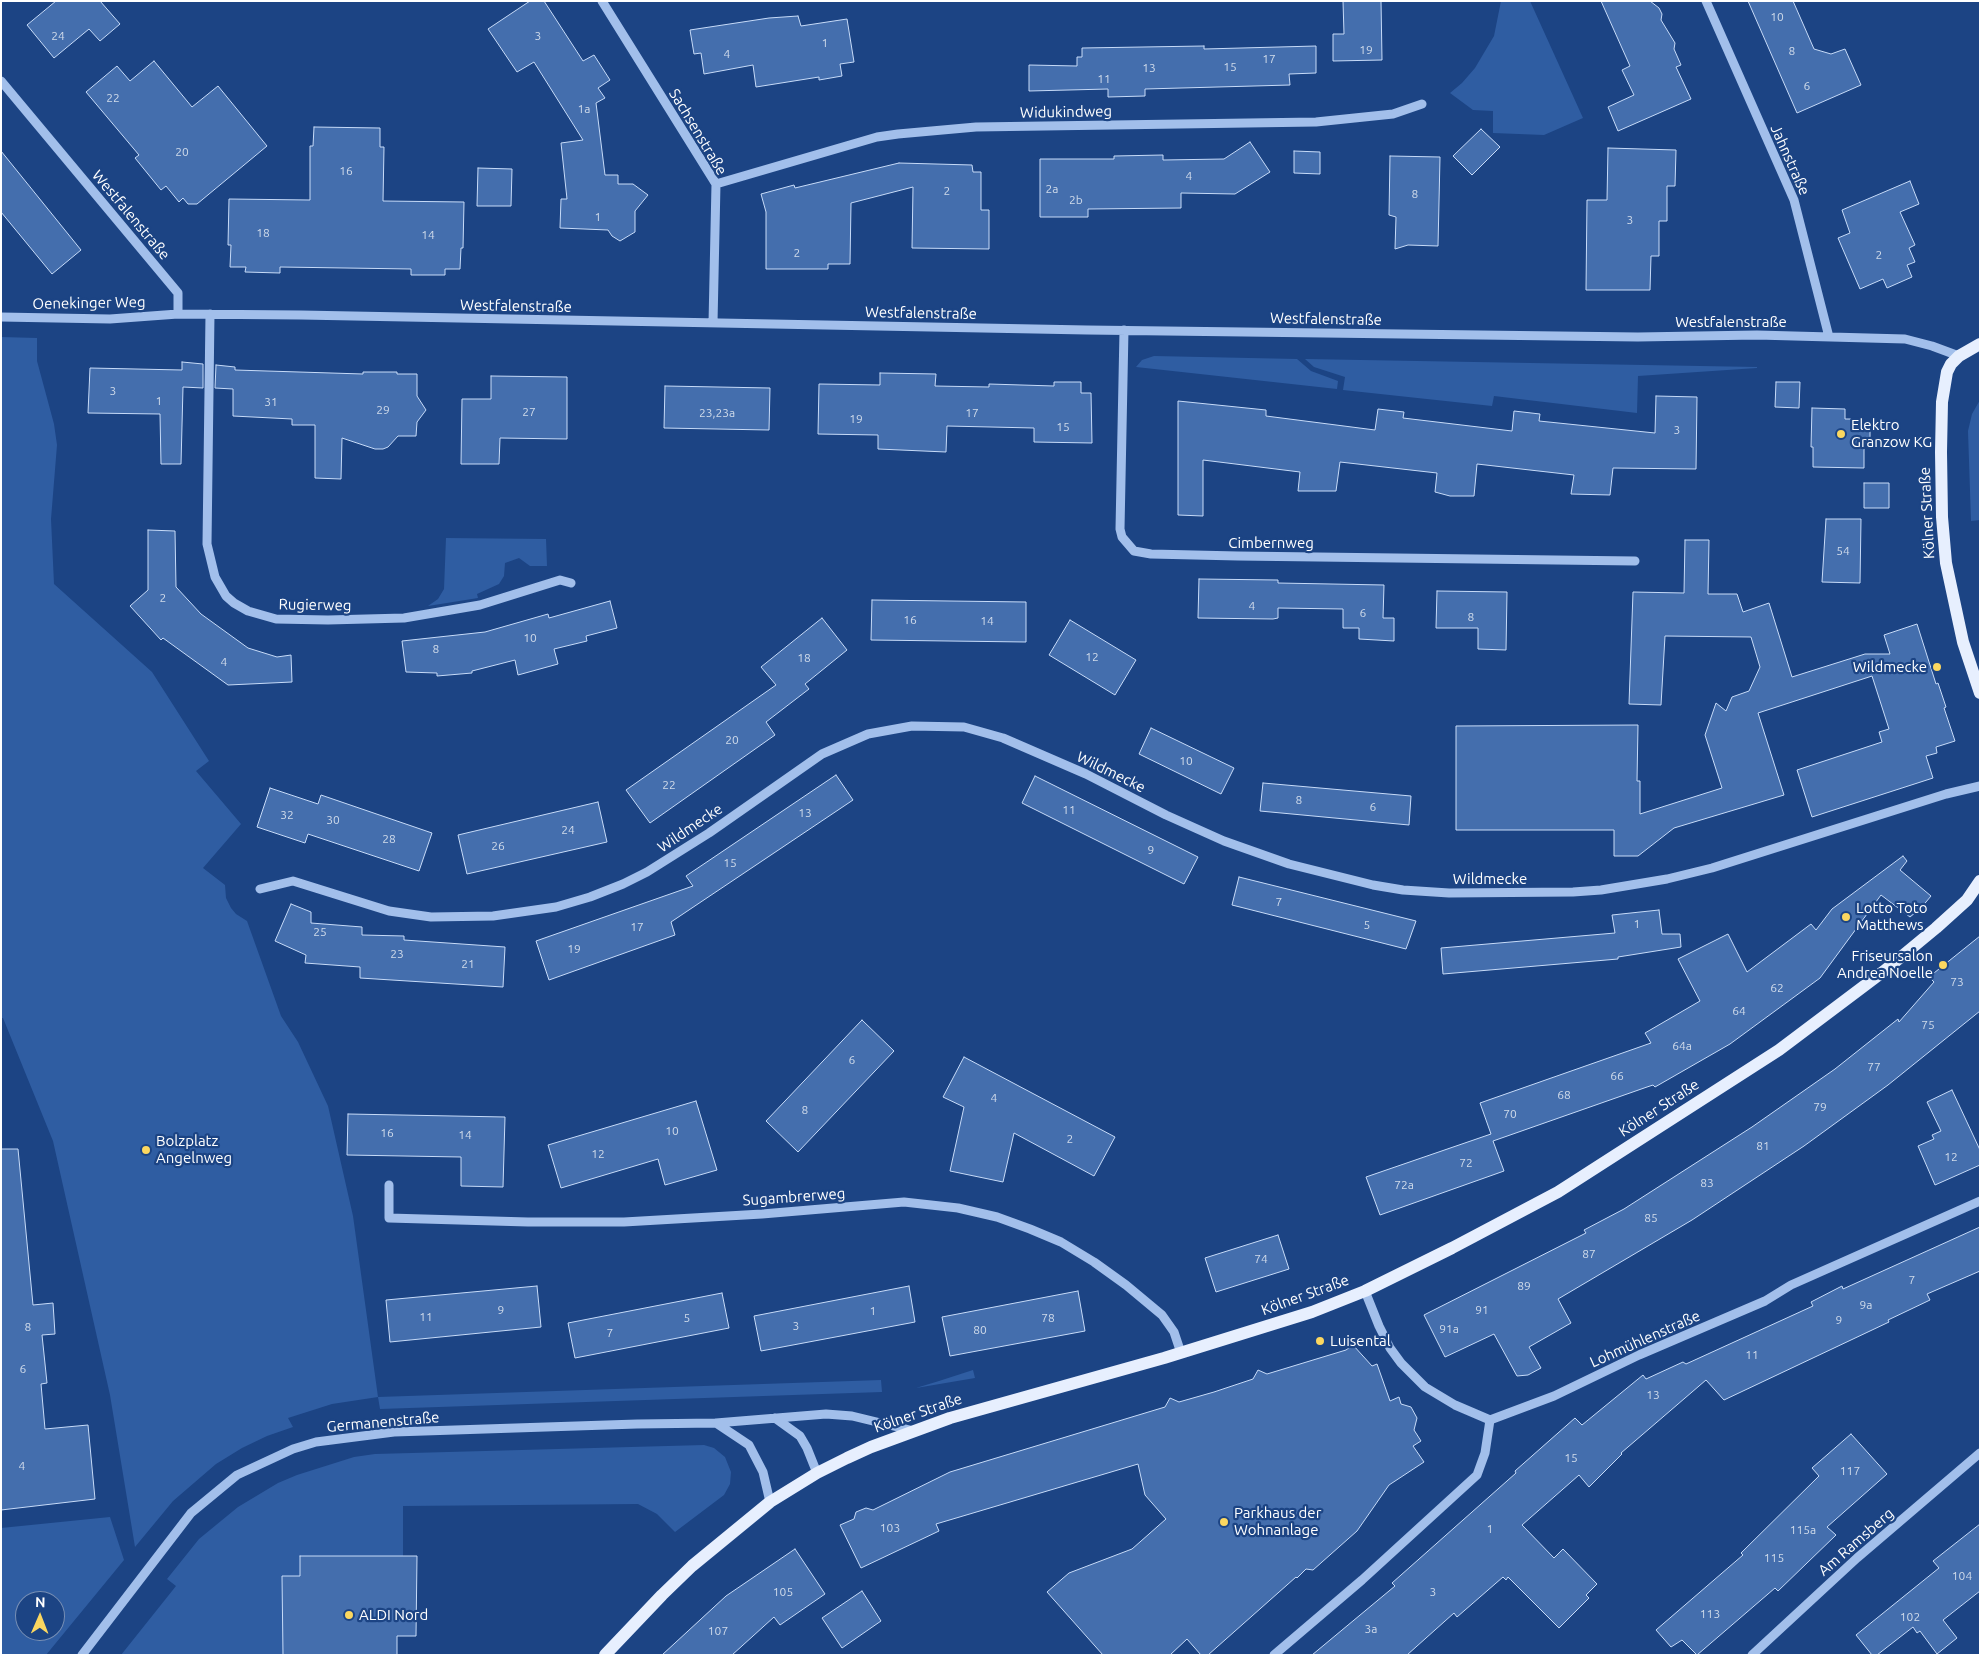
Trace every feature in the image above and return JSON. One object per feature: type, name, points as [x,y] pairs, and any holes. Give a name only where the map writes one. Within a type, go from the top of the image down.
[{"type":"main road","name":"Kölner Straße","points":[[1980,344],[1959,356],[1947,372],[1942,402],[1942,517],[1946,563],[1963,642],[1980,692]]},
{"type":"main road","name":"Kölner Straße","points":[[605,1655],[692,1566],[770,1502],[816,1473],[871,1446],[978,1410],[1181,1353],[1312,1312],[1365,1291],[1562,1190],[1765,1060],[1884,971],[1936,928],[1968,900],[1980,881]]},
{"type":"street","name":"Sachsenstraße","points":[[602,1],[716,184],[713,323]]},
{"type":"street","name":"Jahnstraße","points":[[1706,1],[1794,200],[1829,337]]},
{"type":"street","name":"Westfalenstraße","points":[[1,80],[178,293],[178,314],[1638,337],[1757,335],[1905,340],[1932,346],[1959,356]]},
{"type":"street","name":"Widukindweg","points":[[716,184],[877,137],[898,134],[976,127],[1316,122],[1393,114],[1422,104]]},
{"type":"street","name":"Oenekinger Weg","points":[[1,317],[110,319],[178,314]]},
{"type":"street","name":"Rugierweg","points":[[210,314],[207,544],[215,577],[226,596],[234,603],[248,611],[276,619],[404,618],[480,605],[560,580],[571,584]]},
{"type":"street","name":"Cimbernweg","points":[[1124,330],[1120,529],[1126,544],[1134,551],[1151,554],[1238,556],[1636,561]]},
{"type":"street","name":"Wildmecke","points":[[260,888],[293,881],[389,911],[431,916],[493,916],[556,907],[590,897],[623,884],[646,872],[709,833],[822,754],[868,734],[912,726],[964,727],[1003,738],[1086,774],[1166,815],[1224,841],[1289,864],[1356,881],[1403,890],[1449,893],[1573,892],[1601,890],[1667,879],[1712,868],[1946,794],[1980,786]]},
{"type":"street","name":"Sugambrerweg","points":[[389,1184],[389,1218],[624,1222],[762,1214],[904,1202],[958,1208],[997,1217],[1030,1229],[1061,1242],[1094,1262],[1126,1285],[1162,1315],[1174,1332],[1181,1353]]},
{"type":"street","name":"Lohmühlenstraße","points":[[1490,1420],[1554,1396],[1639,1355],[1765,1301],[1791,1285],[1980,1201]]},
{"type":"street","points":[[1274,1655],[1362,1580],[1477,1475],[1485,1453],[1490,1420],[1455,1405],[1424,1386],[1401,1363],[1386,1340],[1365,1291]]},
{"type":"street","name":"Germanenstraße","points":[[82,1655],[191,1513],[237,1475],[304,1446],[346,1437],[394,1432],[716,1423],[814,1415],[852,1416],[914,1431]]},
{"type":"street","points":[[775,1418],[800,1436],[807,1448],[816,1473]]},
{"type":"street","points":[[716,1423],[749,1445],[763,1472],[770,1502]]},
{"type":"street","name":"Am Ramsberg","points":[[1752,1655],[1857,1558],[1980,1453]]},
{"type":"shaded area","points":[[1501,1],[1530,1],[1583,118],[1544,135],[1493,133],[1493,111],[1473,110],[1450,93],[1475,68],[1494,36]]},
{"type":"shaded area","points":[[1,337],[37,338],[37,361],[54,424],[57,445],[51,519],[54,584],[152,672],[209,761],[196,771],[241,824],[203,868],[225,885],[226,898],[231,908],[236,914],[247,921],[281,1016],[298,1042],[328,1106],[353,1216],[378,1397],[332,1404],[288,1418],[293,1427],[267,1436],[242,1448],[216,1464],[173,1501],[135,1547],[110,1395],[53,1141],[3,1018],[1,1018]]},
{"type":"shaded area","points":[[1154,356],[1297,359],[1311,371],[1338,381],[1337,389],[1136,367],[1142,360]]},
{"type":"shaded area","points":[[1305,359],[1757,368],[1638,376],[1637,413],[1494,396],[1492,406],[1343,390],[1345,377],[1314,367]]},
{"type":"shaded area","points":[[1980,400],[1980,520],[1971,521],[1968,431],[1972,414]]},
{"type":"shaded area","points":[[446,538],[546,539],[547,566],[530,566],[519,558],[505,563],[504,576],[499,584],[477,594],[478,598],[428,606],[438,599],[444,589]]},
{"type":"shaded area","points":[[973,1370],[975,1378],[916,1388],[939,1381]]},
{"type":"shaded area","points":[[881,1380],[882,1392],[380,1409],[378,1397]]},
{"type":"shaded area","points":[[704,1445],[714,1448],[725,1457],[731,1472],[730,1484],[724,1495],[675,1532],[657,1514],[638,1504],[403,1506],[403,1556],[300,1556],[300,1576],[283,1576],[283,1655],[121,1655],[176,1586],[167,1579],[199,1539],[238,1507],[278,1483],[297,1475],[354,1457],[375,1454]]},
{"type":"shaded area","points":[[110,1517],[124,1560],[65,1632],[65,1591],[15,1591],[15,1641],[57,1641],[46,1655],[1,1655],[1,1528]]},
{"type":"building","points":[[56,1],[100,1],[120,24],[100,41],[89,29],[54,58],[27,25]]},
{"type":"building","points":[[530,1],[544,1],[583,61],[594,55],[610,80],[598,88],[605,98],[596,103],[605,175],[618,175],[618,184],[633,184],[648,195],[635,211],[635,232],[620,241],[612,236],[608,230],[560,228],[561,199],[567,199],[561,143],[583,140],[534,62],[517,72],[488,29]]},
{"type":"building","points":[[1343,1],[1381,1],[1382,60],[1333,61],[1333,34],[1344,34]]},
{"type":"building","points":[[1601,1],[1650,1],[1659,8],[1662,14],[1661,20],[1675,43],[1674,49],[1681,65],[1676,67],[1691,99],[1618,131],[1608,107],[1634,95],[1622,70],[1630,66]]},
{"type":"building","points":[[1748,1],[1793,1],[1814,49],[1831,54],[1845,49],[1861,85],[1797,113]]},
{"type":"building","points":[[798,16],[801,26],[847,19],[854,62],[840,64],[842,76],[819,80],[819,77],[756,87],[753,65],[704,74],[701,53],[694,54],[690,30],[769,18]]},
{"type":"building","points":[[1204,46],[1204,49],[1316,46],[1316,73],[1289,74],[1290,85],[1145,89],[1145,96],[1108,97],[1108,89],[1029,91],[1029,65],[1077,66],[1077,57],[1082,57],[1082,48]]},
{"type":"building","points":[[154,61],[192,107],[218,86],[267,146],[197,204],[188,204],[183,198],[179,202],[166,186],[161,190],[135,158],[139,155],[86,92],[117,66],[130,81]]},
{"type":"building","points":[[314,127],[380,128],[380,147],[384,147],[383,201],[464,202],[463,248],[461,248],[460,269],[445,269],[445,275],[411,275],[411,269],[280,267],[280,273],[245,272],[246,267],[230,267],[231,245],[228,245],[229,199],[310,200],[310,146],[313,146]]},
{"type":"building","points":[[1481,129],[1500,147],[1472,175],[1453,156]]},
{"type":"building","points":[[1250,142],[1270,172],[1235,194],[1181,193],[1181,208],[1088,209],[1088,217],[1040,217],[1040,159],[1114,159],[1114,156],[1163,155],[1163,160],[1224,159]]},
{"type":"building","points":[[1608,148],[1676,150],[1675,186],[1667,186],[1667,221],[1659,221],[1659,256],[1651,256],[1650,290],[1586,290],[1587,200],[1607,200]]},
{"type":"building","points":[[1,151],[81,250],[52,274],[1,212]]},
{"type":"building","points":[[1294,151],[1320,152],[1320,174],[1294,173]]},
{"type":"building","points":[[1390,156],[1440,157],[1438,246],[1408,245],[1395,249],[1396,217],[1389,215]]},
{"type":"building","points":[[899,163],[972,165],[973,172],[981,172],[981,210],[989,210],[989,249],[912,248],[913,187],[851,203],[850,264],[828,264],[828,269],[766,269],[766,212],[761,194],[794,185],[795,188]]},
{"type":"building","points":[[478,168],[512,169],[511,206],[477,206]]},
{"type":"building","points":[[1910,181],[1919,204],[1900,212],[1915,245],[1909,248],[1915,262],[1907,265],[1912,277],[1887,288],[1883,279],[1860,289],[1838,238],[1850,233],[1842,210]]},
{"type":"building","points":[[182,362],[203,364],[203,388],[183,387],[181,464],[161,464],[160,414],[88,413],[90,368],[182,370]]},
{"type":"building","points":[[216,365],[235,367],[235,370],[363,374],[363,372],[397,372],[397,374],[417,374],[417,396],[426,410],[417,422],[416,436],[398,436],[388,447],[383,449],[375,449],[342,438],[341,479],[315,478],[315,425],[292,425],[292,419],[233,416],[233,389],[215,388]]},
{"type":"building","points":[[880,373],[936,374],[935,386],[989,387],[989,384],[1054,386],[1054,382],[1081,382],[1081,393],[1091,393],[1092,443],[1034,442],[1034,428],[947,426],[946,452],[878,449],[878,435],[818,434],[819,384],[880,385]]},
{"type":"building","points":[[491,376],[567,377],[567,439],[500,438],[499,464],[461,464],[462,399],[491,399]]},
{"type":"building","points":[[1776,382],[1800,382],[1799,408],[1775,407]]},
{"type":"building","points":[[665,386],[770,388],[769,430],[664,428]]},
{"type":"building","points":[[1656,396],[1697,397],[1696,469],[1613,468],[1610,495],[1571,494],[1574,475],[1477,464],[1474,496],[1450,496],[1435,492],[1437,473],[1340,462],[1336,491],[1298,491],[1300,472],[1203,460],[1203,516],[1178,515],[1178,401],[1266,410],[1266,416],[1375,430],[1378,409],[1404,412],[1403,418],[1512,431],[1514,411],[1540,414],[1539,421],[1655,433]]},
{"type":"building","name":"Elektro Granzow KG","points":[[1812,408],[1845,409],[1845,419],[1861,419],[1870,429],[1870,438],[1864,445],[1864,468],[1813,467],[1813,447],[1811,447]]},
{"type":"building","points":[[1864,483],[1889,483],[1889,508],[1864,508]]},
{"type":"building","points":[[1826,519],[1861,519],[1860,583],[1822,582]]},
{"type":"building","points":[[148,530],[175,531],[176,587],[201,614],[248,648],[277,657],[291,655],[292,682],[228,685],[163,638],[161,640],[130,606],[148,590]]},
{"type":"building","points":[[1685,540],[1709,540],[1708,594],[1737,594],[1743,612],[1769,603],[1792,677],[1865,654],[1890,654],[1884,635],[1917,624],[1936,684],[1938,683],[1946,707],[1944,708],[1955,741],[1936,747],[1937,753],[1926,756],[1933,778],[1812,817],[1797,770],[1882,742],[1879,732],[1889,729],[1872,676],[1758,713],[1784,795],[1674,828],[1638,856],[1614,856],[1614,830],[1456,830],[1456,726],[1638,725],[1637,781],[1640,781],[1640,814],[1722,788],[1705,735],[1716,703],[1726,711],[1732,697],[1749,691],[1760,667],[1751,637],[1665,636],[1661,705],[1629,704],[1633,592],[1684,593]]},
{"type":"building","points":[[1199,579],[1278,580],[1278,583],[1384,585],[1383,618],[1394,618],[1394,641],[1359,639],[1359,628],[1343,628],[1343,609],[1278,608],[1278,618],[1273,619],[1198,618]]},
{"type":"building","points":[[1437,591],[1507,592],[1506,650],[1478,649],[1478,628],[1436,628]]},
{"type":"building","points":[[872,600],[1026,602],[1026,642],[871,640]]},
{"type":"building","points":[[610,601],[617,628],[586,636],[587,641],[554,649],[558,664],[518,675],[515,660],[472,671],[472,673],[437,676],[437,673],[406,672],[402,641],[485,632],[548,614],[549,618]]},
{"type":"building","points":[[822,618],[847,650],[805,684],[809,689],[766,722],[775,735],[650,823],[626,790],[776,685],[761,667]]},
{"type":"building","points":[[1070,620],[1136,660],[1115,695],[1049,655]]},
{"type":"building","points":[[1151,728],[1234,768],[1221,794],[1139,754]]},
{"type":"building","points":[[836,775],[853,800],[671,922],[675,935],[549,980],[536,941],[693,886],[686,876]]},
{"type":"building","points":[[1035,776],[1198,857],[1184,884],[1022,803]]},
{"type":"building","points":[[1263,783],[1411,796],[1409,825],[1260,811]]},
{"type":"building","points":[[270,788],[318,804],[321,795],[432,833],[419,871],[308,834],[305,843],[257,827]]},
{"type":"building","points":[[598,802],[607,842],[467,874],[458,835]]},
{"type":"building","points":[[1903,856],[1907,861],[1900,870],[1931,896],[1921,908],[1910,917],[1881,895],[1820,978],[1730,1044],[1655,1087],[1653,1085],[1647,1087],[1493,1141],[1504,1171],[1380,1215],[1366,1177],[1491,1134],[1480,1103],[1651,1043],[1645,1033],[1700,1001],[1678,959],[1728,934],[1747,972],[1811,924],[1816,930],[1832,909]]},
{"type":"building","points":[[1239,877],[1416,921],[1406,949],[1232,905]]},
{"type":"building","points":[[291,904],[311,912],[311,923],[362,927],[362,935],[404,936],[404,940],[505,947],[503,987],[360,978],[360,967],[305,963],[306,955],[275,941]]},
{"type":"building","points":[[1659,910],[1662,934],[1680,934],[1681,947],[1618,957],[1618,959],[1443,974],[1441,948],[1615,933],[1612,915]]},
{"type":"building","points":[[1980,936],[1980,1011],[1888,1085],[1804,1146],[1692,1220],[1558,1299],[1571,1323],[1529,1347],[1541,1368],[1528,1375],[1517,1376],[1494,1334],[1445,1357],[1424,1315],[1586,1233],[1584,1230],[1624,1209],[1752,1127],[1835,1069],[1898,1019],[1899,1022],[1934,982],[1929,977]]},
{"type":"building","points":[[862,1020],[894,1051],[798,1152],[766,1121]]},
{"type":"building","points":[[964,1057],[1115,1137],[1094,1176],[1014,1133],[1003,1182],[950,1171],[964,1107],[943,1097]]},
{"type":"building","points":[[1952,1090],[1980,1150],[1980,1165],[1935,1185],[1918,1146],[1934,1139],[1932,1135],[1941,1131],[1927,1102]]},
{"type":"building","points":[[696,1101],[717,1170],[665,1185],[658,1159],[561,1188],[548,1145]]},
{"type":"building","points":[[348,1114],[505,1117],[503,1187],[461,1186],[461,1157],[347,1155]]},
{"type":"building","points":[[1,1149],[18,1149],[33,1305],[53,1303],[55,1334],[42,1335],[47,1383],[41,1384],[45,1429],[88,1425],[95,1499],[1,1510]]},
{"type":"building","points":[[1980,1227],[1980,1271],[1927,1294],[1930,1300],[1888,1320],[1889,1322],[1724,1400],[1706,1380],[1621,1453],[1589,1487],[1579,1475],[1522,1525],[1554,1558],[1563,1549],[1597,1584],[1586,1595],[1589,1598],[1559,1628],[1508,1577],[1506,1580],[1503,1577],[1457,1617],[1454,1613],[1407,1655],[1312,1655],[1395,1586],[1392,1583],[1575,1418],[1582,1425],[1643,1375],[1646,1379],[1683,1362],[1686,1364],[1813,1306],[1811,1302],[1842,1286],[1843,1289]]},
{"type":"building","points":[[1278,1235],[1289,1269],[1216,1292],[1205,1258]]},
{"type":"building","points":[[537,1286],[541,1327],[390,1342],[386,1300]]},
{"type":"building","points":[[909,1286],[915,1322],[761,1351],[754,1316]]},
{"type":"building","points":[[1078,1291],[1085,1331],[950,1356],[942,1317]]},
{"type":"building","points":[[722,1293],[729,1328],[575,1358],[568,1323]]},
{"type":"building","points":[[1353,1345],[1372,1366],[1377,1364],[1390,1401],[1399,1397],[1401,1404],[1411,1407],[1417,1418],[1414,1430],[1421,1441],[1413,1446],[1424,1462],[1389,1485],[1357,1531],[1313,1570],[1306,1569],[1296,1577],[1208,1655],[1201,1655],[1187,1639],[1170,1655],[1103,1655],[1047,1592],[1069,1573],[1132,1549],[1166,1519],[1145,1495],[1138,1464],[936,1524],[939,1531],[861,1568],[840,1525],[854,1519],[856,1512],[866,1508],[873,1510],[950,1472],[1165,1407],[1170,1398],[1179,1402],[1214,1392],[1253,1379],[1258,1370],[1267,1374],[1346,1350]]},
{"type":"building","points":[[1851,1434],[1887,1474],[1827,1527],[1836,1535],[1778,1591],[1775,1588],[1697,1655],[1682,1640],[1671,1647],[1656,1630],[1743,1555],[1741,1553],[1819,1476],[1812,1468]]},
{"type":"building","points":[[1980,1524],[1980,1591],[1943,1620],[1957,1638],[1937,1654],[1920,1631],[1917,1633],[1913,1627],[1877,1655],[1872,1655],[1856,1635],[1939,1568],[1933,1561]]},
{"type":"building","points":[[795,1549],[825,1594],[780,1625],[774,1617],[732,1655],[662,1655],[726,1596]]},
{"type":"building","name":"ALDI Nord","points":[[300,1556],[417,1556],[416,1636],[397,1636],[397,1655],[283,1655],[282,1576],[300,1576]]},
{"type":"building","points":[[862,1591],[881,1621],[842,1648],[822,1618]]},
{"type":"place","name":"Elektro Granzow KG","points":[[1841,434]]},
{"type":"place","name":"Wildmecke","points":[[1937,667]]},
{"type":"place","name":"Lotto Toto Matthews","points":[[1846,917]]},
{"type":"place","name":"Friseursalon Andrea Noelle","points":[[1943,965]]},
{"type":"place","name":"Bolzplatz Angelnweg","points":[[146,1150]]},
{"type":"place","name":"Luisental","points":[[1320,1341]]},
{"type":"place","name":"Parkhaus der Wohnanlage","points":[[1224,1522]]},
{"type":"place","name":"ALDI Nord","points":[[349,1615]]}]
